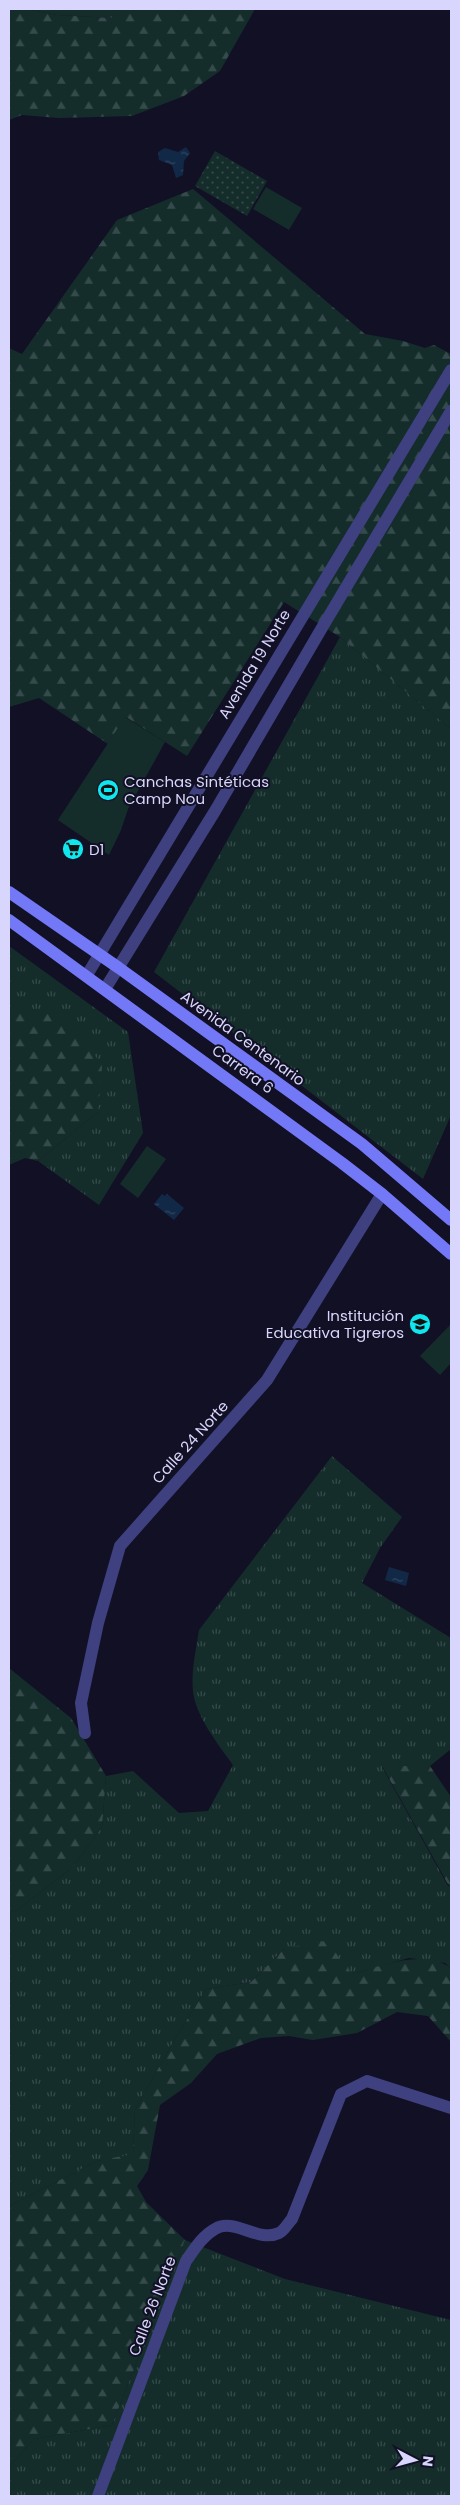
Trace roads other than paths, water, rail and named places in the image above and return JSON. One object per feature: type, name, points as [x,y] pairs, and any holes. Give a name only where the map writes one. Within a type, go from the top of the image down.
[{"type":"main road","name":"Avenida Centenario","points":[[9,892],[100,954],[362,1144],[451,1220]]},
{"type":"main road","name":"Carrera 6","points":[[9,920],[87,975],[382,1194],[451,1254]]},
{"type":"street","name":"Avenida 19 Norte","points":[[87,975],[451,370]]},
{"type":"street","points":[[105,989],[215,811],[451,412]]},
{"type":"street","name":"Calle 24 Norte","points":[[85,1733],[80,1703],[98,1623],[120,1546],[267,1380],[382,1194]]},
{"type":"street","name":"Calle 26 Norte","points":[[98,2496],[186,2261],[203,2238],[216,2228],[228,2226],[267,2236],[280,2233],[292,2219],[341,2094],[367,2080],[451,2108]]},
{"type":"water","points":[[186,147],[190,153],[184,161],[183,175],[176,178],[172,165],[159,160],[158,152],[165,148],[178,152]]},
{"type":"water","points":[[162,1194],[165,1196],[167,1194],[184,1208],[174,1220],[154,1204]]},
{"type":"water","points":[[389,1567],[409,1573],[406,1586],[385,1580]]},
{"type":"place","name":"Canchas Sintéticas Camp Nou","points":[[108,790]]},
{"type":"place","name":"D1","points":[[73,849]]},
{"type":"place","name":"Institución Educativa Tigreros","points":[[420,1324]]}]
